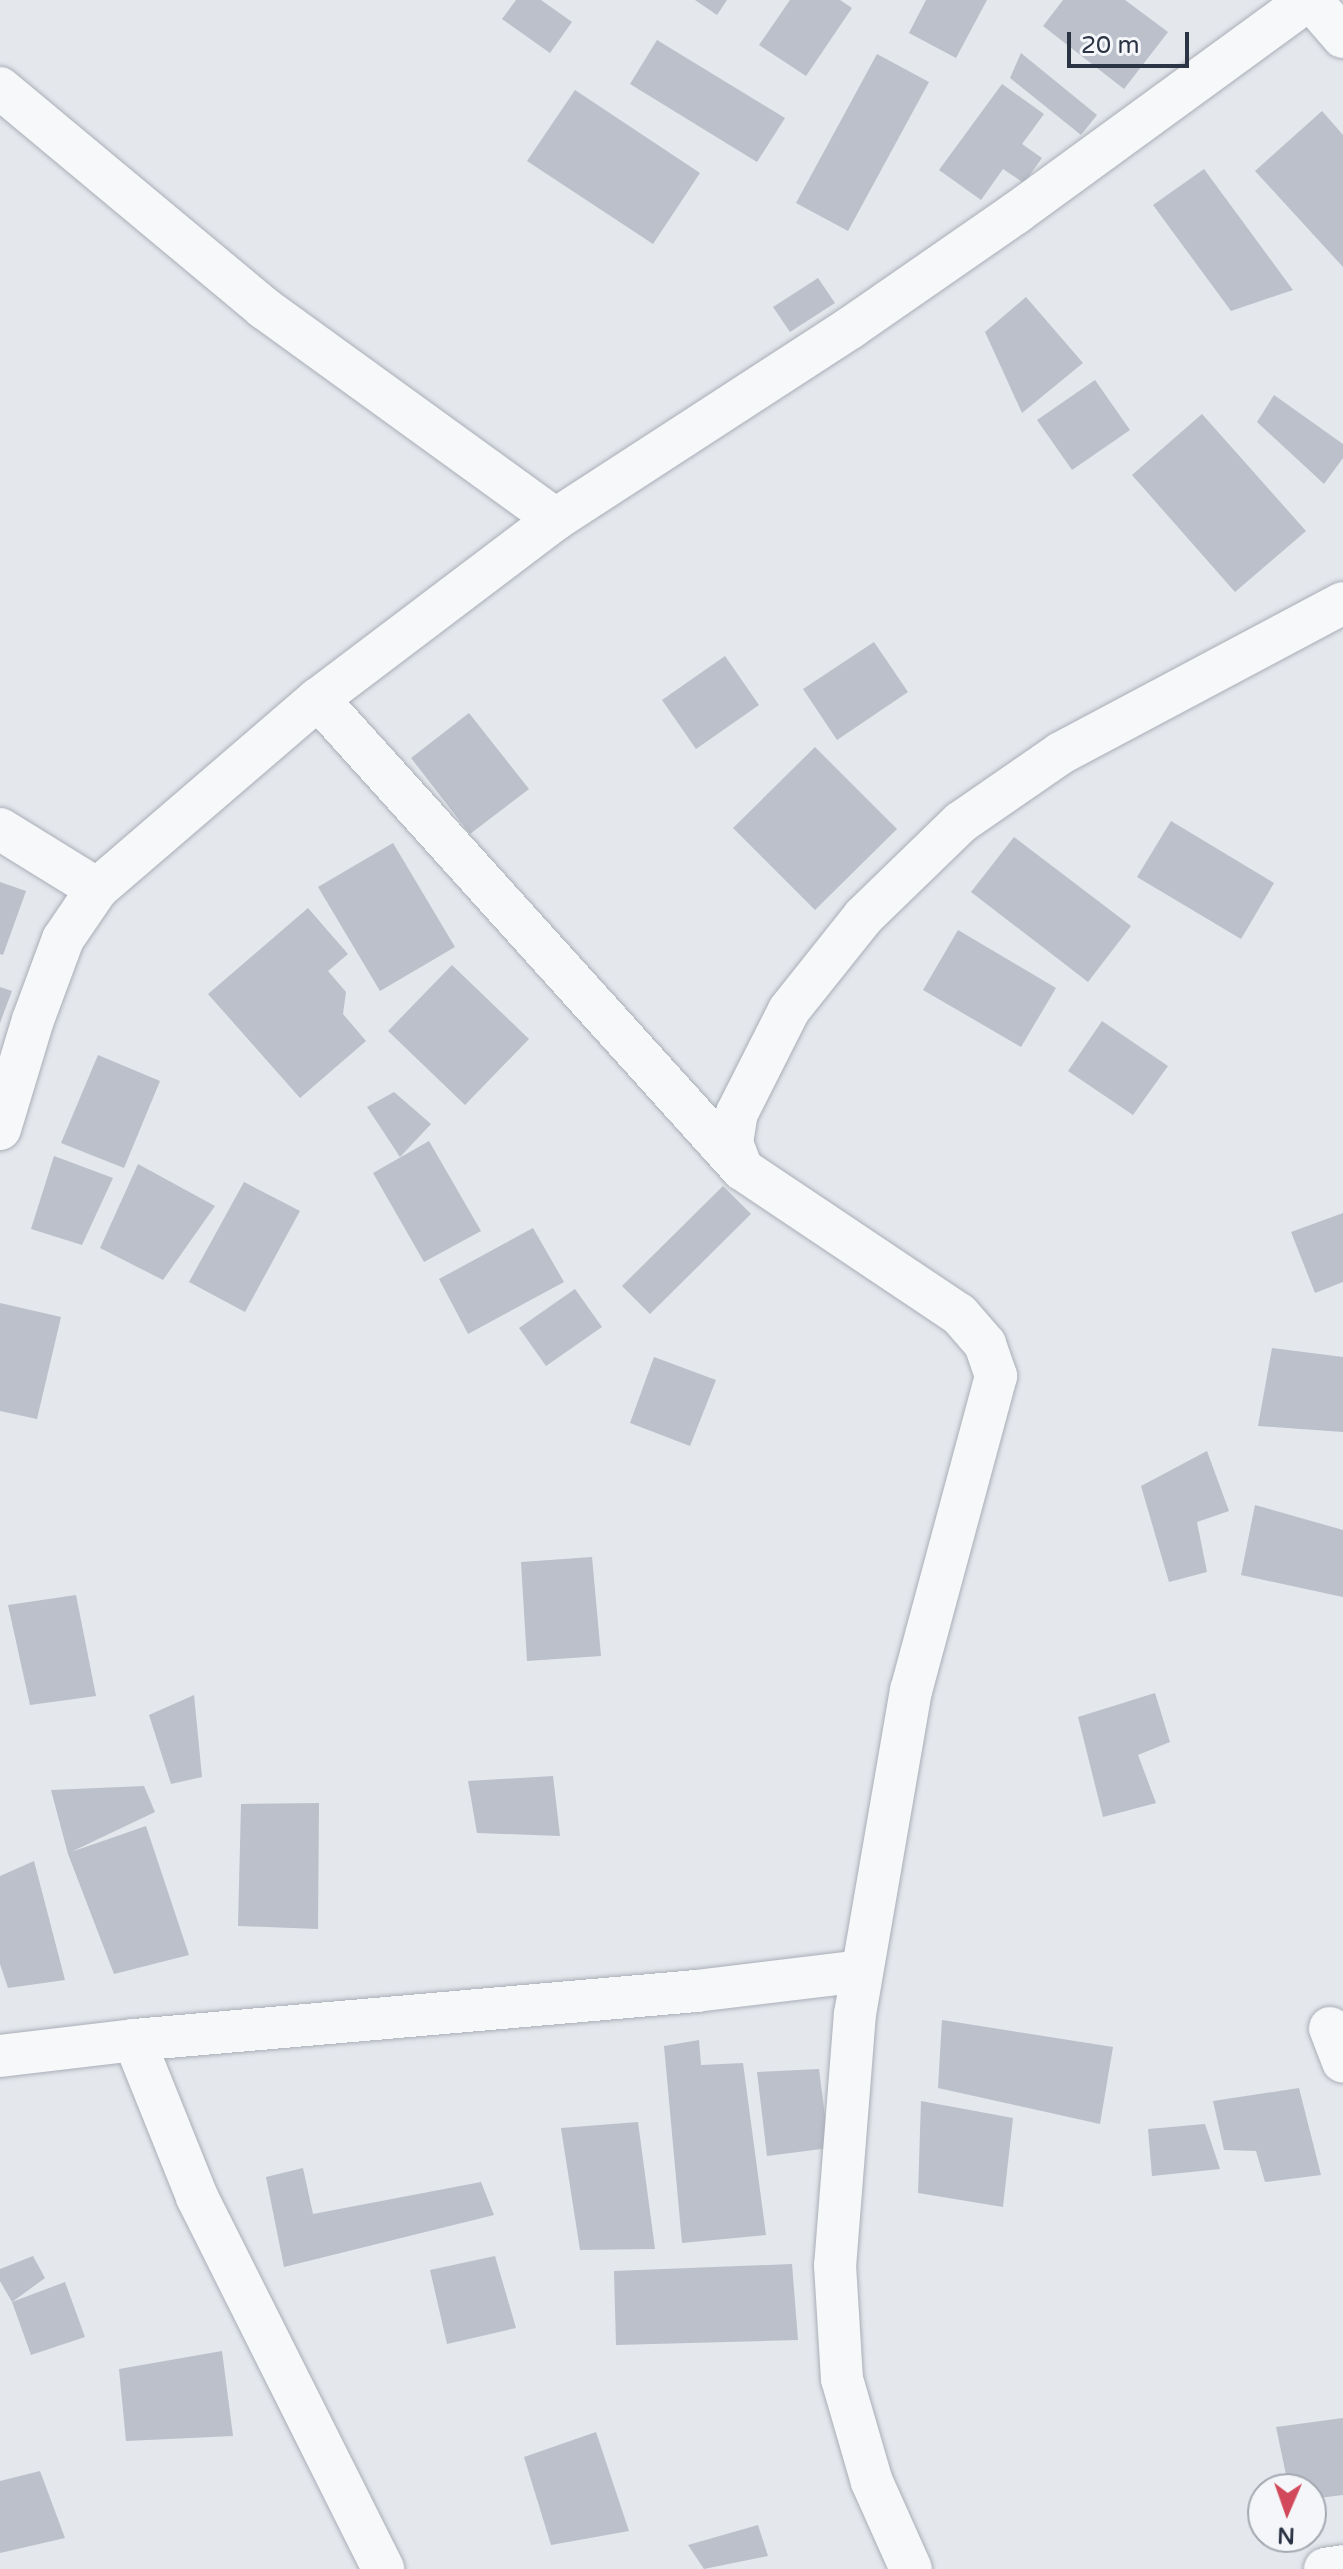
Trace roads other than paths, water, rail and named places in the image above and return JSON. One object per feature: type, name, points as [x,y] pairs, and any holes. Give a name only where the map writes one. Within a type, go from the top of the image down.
[{"type":"street","points":[[0,1129],[63,939],[97,889],[318,699],[556,519],[978,240],[1310,0],[1343,37]]},
{"type":"street","points":[[0,88],[264,308],[556,519]]},
{"type":"street","points":[[742,1169],[732,1143],[737,1113],[789,1010],[864,916],[961,822],[1061,753],[1343,603]]},
{"type":"street","points":[[318,699],[742,1169],[959,1314],[985,1344],[996,1376],[911,1690],[897,1788],[861,1971],[835,2265],[842,2379],[872,2482],[911,2569]]},
{"type":"street","points":[[0,829],[97,889]]},
{"type":"street","points":[[0,2056],[134,2040],[696,1991],[861,1971]]},
{"type":"street","points":[[134,2040],[197,2197],[383,2569]]},
{"type":"street","points":[[1325,2569],[1343,2566]]}]
